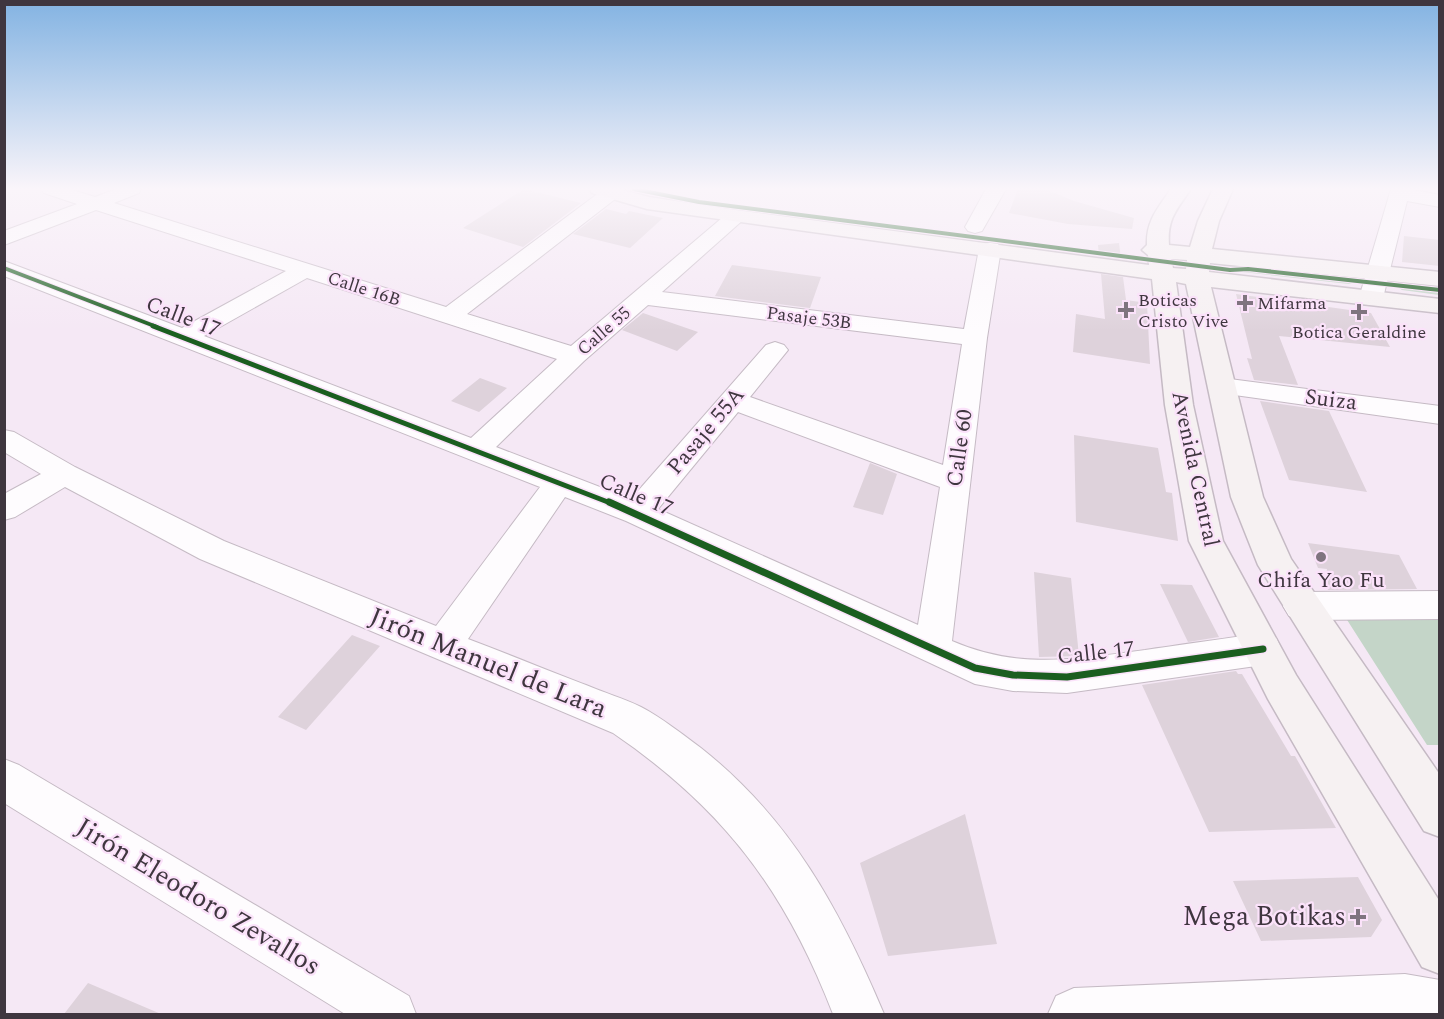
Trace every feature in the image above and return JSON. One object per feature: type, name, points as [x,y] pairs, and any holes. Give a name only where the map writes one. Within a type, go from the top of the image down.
[{"type":"main road","points":[[894,237],[990,249],[1179,264],[1379,273],[1440,279]]},
{"type":"main road","points":[[1028,237],[1371,298],[1440,306]]},
{"type":"main road","name":"Avenida Central","points":[[1160,237],[1179,264],[1222,386],[1248,497],[1276,566],[1440,815]]},
{"type":"main road","name":"Avenida Central","points":[[1195,237],[1179,264],[1179,405],[1206,541],[1282,687],[1440,949]]},
{"type":"street","name":"Calle 16B","points":[[200,237],[575,356]]},
{"type":"street","points":[[449,316],[553,237]]},
{"type":"street","name":"Calle 55","points":[[476,450],[575,356],[712,237]]},
{"type":"street","points":[[1371,298],[1388,237]]},
{"type":"street","name":"Calle 60","points":[[933,649],[975,338],[990,249]]},
{"type":"street","name":"Calle 17","points":[[4,268],[637,513],[975,668],[1013,675],[1067,677],[1263,649]]},
{"type":"street","points":[[183,337],[304,270]]},
{"type":"street","name":"Pasaje 53B","points":[[643,297],[975,338]]},
{"type":"street","name":"Pasaje 55A","points":[[637,513],[775,351]]},
{"type":"street","name":"Suiza","points":[[1222,386],[1440,415]]},
{"type":"street","points":[[731,400],[956,481]]},
{"type":"street","name":"Jirón Manuel de Lara","points":[[4,439],[64,474],[212,550],[627,720],[653,735],[718,788],[751,822],[808,905],[834,954],[858,1014]]},
{"type":"street","points":[[4,509],[64,474]]},
{"type":"street","points":[[444,644],[559,483]]},
{"type":"street","points":[[1301,606],[1440,606]]},
{"type":"street","name":"Jirón Eleodoro Zevallos","points":[[4,779],[391,1014]]},
{"type":"street","points":[[1074,1014],[1405,999],[1440,1005]]},
{"type":"green space","points":[[1240,261],[1347,274],[1353,277],[1355,282],[1349,284],[1242,272]]},
{"type":"green space","points":[[1388,281],[1439,282],[1439,295],[1402,290]]},
{"type":"green space","points":[[1342,612],[1439,616],[1439,745],[1427,745]]},
{"type":"building","points":[[490,237],[537,237],[523,247]]},
{"type":"building","points":[[583,237],[643,237],[630,248]]},
{"type":"building","points":[[1404,237],[1440,240],[1440,266],[1402,262]]},
{"type":"building","points":[[1119,243],[1121,259],[1099,256],[1098,245]]},
{"type":"building","points":[[732,265],[821,277],[810,308],[715,296]]},
{"type":"building","points":[[1101,274],[1123,277],[1126,300],[1147,303],[1150,364],[1073,352],[1076,314],[1105,319]]},
{"type":"building","points":[[1236,294],[1371,313],[1390,347],[1279,336],[1298,385],[1254,380],[1247,358],[1252,359]]},
{"type":"building","points":[[643,313],[698,332],[677,351],[622,330]]},
{"type":"building","points":[[480,378],[507,388],[479,412],[451,401]]},
{"type":"building","points":[[1260,401],[1329,411],[1367,492],[1289,480]]},
{"type":"building","points":[[1074,435],[1158,448],[1166,492],[1172,493],[1178,541],[1076,522]]},
{"type":"building","points":[[870,463],[897,474],[883,515],[853,507]]},
{"type":"building","points":[[1308,543],[1399,555],[1417,589],[1328,590],[1325,583],[1327,569],[1318,568]]},
{"type":"building","points":[[1034,572],[1071,578],[1079,656],[1039,657]]},
{"type":"building","points":[[1160,584],[1192,585],[1219,637],[1188,642]]},
{"type":"building","points":[[352,635],[380,646],[306,730],[278,717]]},
{"type":"building","points":[[1236,671],[1242,674],[1291,756],[1295,756],[1336,828],[1209,832],[1142,685]]},
{"type":"building","points":[[965,814],[997,944],[888,956],[860,863]]},
{"type":"building","points":[[1358,877],[1382,920],[1371,937],[1261,941],[1233,881]]},
{"type":"building","points":[[88,983],[161,1014],[64,1014]]},
{"type":"cycle path","points":[[969,237],[1230,270],[1248,269],[1440,290]]},
{"type":"cycle path","points":[[4,268],[637,513],[975,668],[1013,675],[1067,677],[1263,649]]},
{"type":"place","name":"Mifarma","points":[[1245,303]]},
{"type":"place","name":"Boticas Cristo Vive","points":[[1126,310]]},
{"type":"place","name":"Botica Geraldine","points":[[1359,312]]},
{"type":"place","name":"Chifa Yao Fu","points":[[1321,557]]},
{"type":"place","name":"Mega Botikas","points":[[1358,917]]}]
